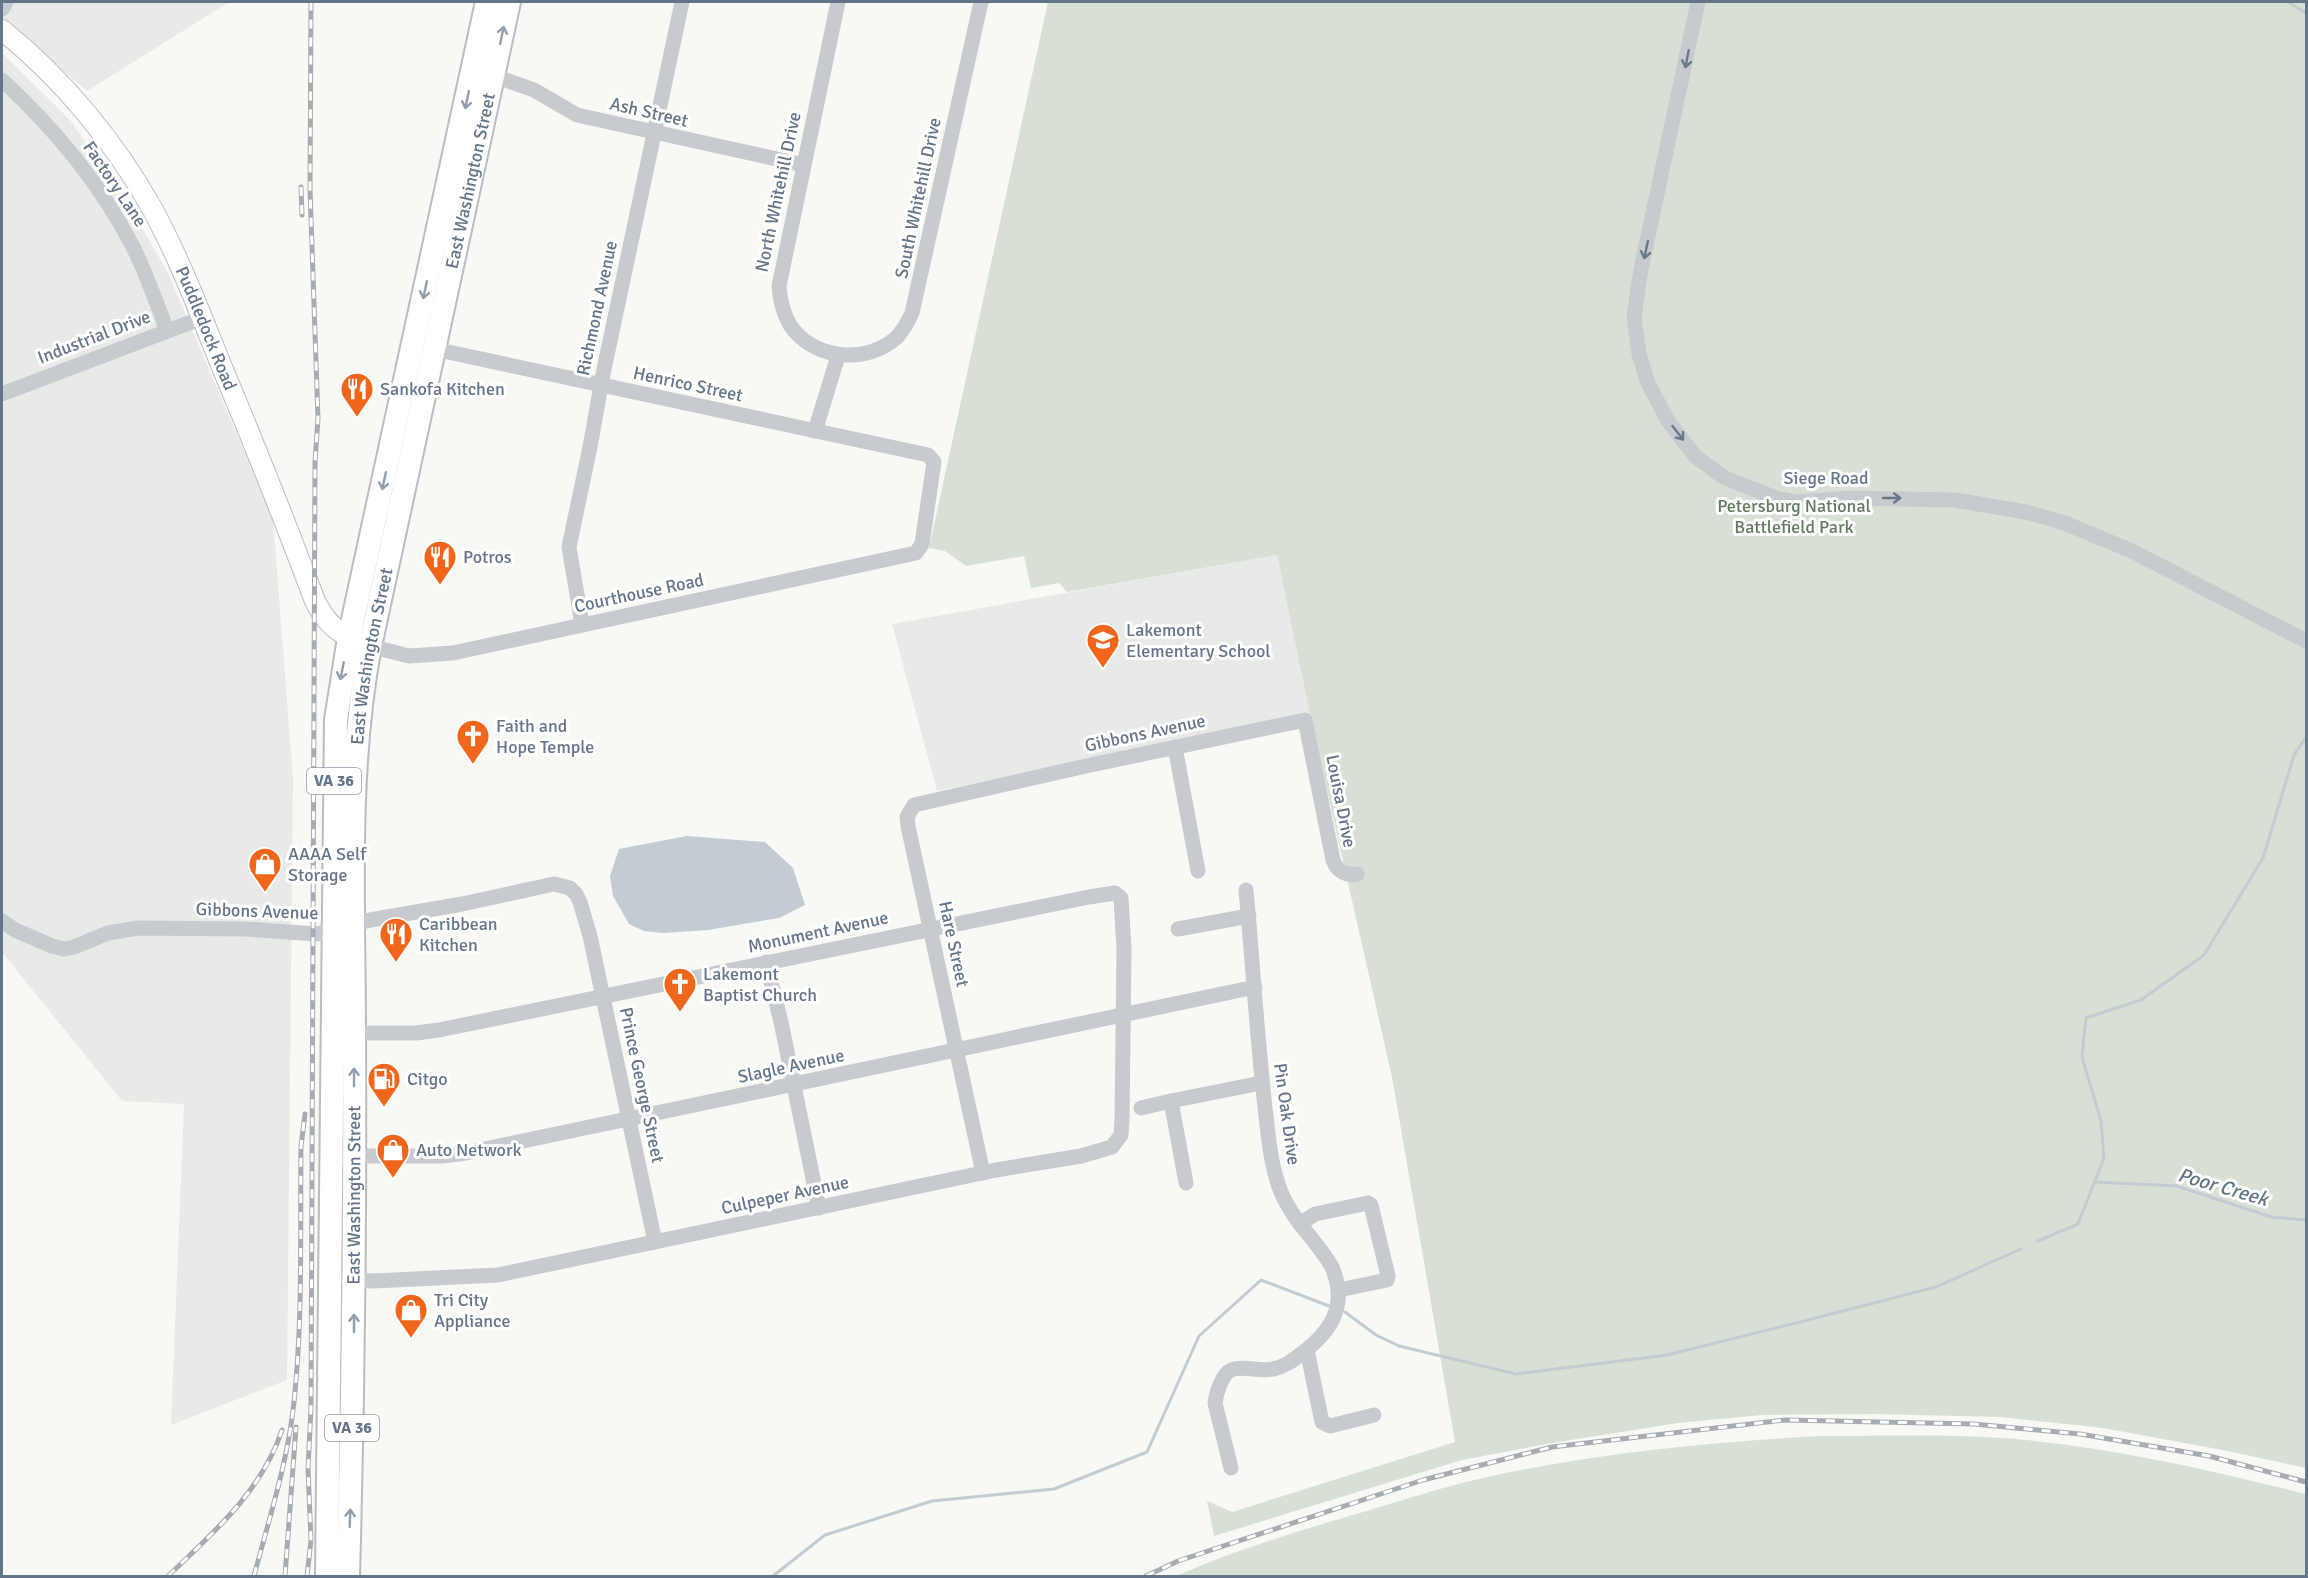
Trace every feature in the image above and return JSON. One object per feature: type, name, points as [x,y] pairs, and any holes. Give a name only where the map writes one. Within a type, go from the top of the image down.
[{"type":"highway","name":"East Washington Street","points":[[483,75],[487,2]]},
{"type":"highway","name":"East Washington Street","points":[[348,1576],[354,1362],[354,1156],[344,1033],[344,928],[336,720],[340,685],[359,642],[483,75],[509,2]]},
{"type":"highway","name":"East Washington Street","points":[[327,1576],[331,1156],[344,1033]]},
{"type":"main road","name":"Puddledock Road","points":[[2,30],[60,84],[85,113],[117,155],[153,210],[189,285],[315,601],[329,625],[359,642]]},
{"type":"street","points":[[2,9],[6,2]]},
{"type":"street","name":"Richmond Avenue","points":[[582,624],[569,547],[682,2]]},
{"type":"street","name":"North Whitehill Drive","points":[[838,2],[780,274],[780,300],[787,319],[798,335],[820,350],[838,356]]},
{"type":"street","name":"South Whitehill Drive","points":[[838,356],[865,353],[888,343],[897,336],[912,313],[981,2]]},
{"type":"street","name":"Siege Road","points":[[1698,2],[1641,269],[1634,317],[1639,354],[1648,383],[1668,421],[1695,456],[1723,477],[1776,498],[1796,502],[1850,498],[1955,500],[2026,512],[2062,522],[2132,551],[2307,641]]},
{"type":"street","name":"Ash Street","points":[[483,75],[534,90],[578,115],[804,165]]},
{"type":"street","name":"Factory Lane","points":[[2,80],[55,133],[102,195],[132,245],[167,330]]},
{"type":"street","name":"Industrial Drive","points":[[2,394],[202,318]]},
{"type":"street","name":"Henrico Street","points":[[424,347],[928,455],[934,462],[933,478],[922,544],[916,553]]},
{"type":"street","points":[[815,431],[838,356]]},
{"type":"street","name":"Courthouse Road","points":[[359,642],[409,656],[424,657],[453,653],[916,553]]},
{"type":"street","name":"Gibbons Avenue","points":[[993,786],[1305,720]]},
{"type":"street","name":"Louisa Drive","points":[[1305,720],[1333,860],[1339,870],[1345,874],[1357,874]]},
{"type":"street","points":[[1175,747],[1198,871]]},
{"type":"street","name":"Hare Street","points":[[983,1173],[907,817],[917,803],[993,786]]},
{"type":"street","name":"Gibbons Avenue","points":[[2,921],[15,930],[64,949],[108,933],[138,928],[245,929],[317,934],[554,884],[570,888],[576,894],[590,936]]},
{"type":"street","name":"Pin Oak Drive","points":[[1246,890],[1261,1083],[1269,1150],[1281,1193],[1300,1224],[1332,1267],[1339,1290]]},
{"type":"street","name":"Monument Avenue","points":[[344,1033],[416,1033],[439,1030],[930,928],[1115,893],[1121,898],[1122,912],[1123,1016]]},
{"type":"street","points":[[1178,929],[1249,916]]},
{"type":"street","name":"Prince George Street","points":[[590,936],[655,1242]]},
{"type":"street","points":[[766,962],[781,1022],[792,1086],[819,1208]]},
{"type":"street","name":"Slagle Avenue","points":[[331,1156],[455,1155],[1255,987]]},
{"type":"street","name":"Culpeper Avenue","points":[[331,1276],[373,1281],[491,1276],[983,1173],[1106,1150],[1117,1142],[1121,1135],[1123,1016]]},
{"type":"street","points":[[1142,1108],[1261,1083]]},
{"type":"street","points":[[1171,1101],[1186,1183]]},
{"type":"street","points":[[1231,1468],[1215,1403],[1227,1373],[1236,1369],[1272,1370],[1284,1366],[1318,1341],[1332,1322],[1337,1310],[1339,1290],[1387,1280],[1388,1276],[1371,1205],[1368,1203],[1315,1214],[1300,1224]]},
{"type":"street","points":[[1306,1350],[1322,1422],[1330,1426],[1374,1415]]},
{"type":"shaded area","points":[[2,2],[229,2],[87,91],[2,18]]},
{"type":"shaded area","points":[[2,53],[70,120],[125,199],[167,271],[273,519],[293,779],[287,1380],[171,1425],[184,1104],[122,1101],[2,952]]},
{"type":"shaded area","name":"Lakemont Elementary School","points":[[1277,555],[1310,715],[937,791],[892,624]]},
{"type":"shaded area","points":[[687,836],[765,842],[793,868],[805,905],[779,918],[708,930],[663,933],[644,931],[629,924],[613,896],[610,876],[619,849]]},
{"type":"green space","name":"Petersburg National Battlefield Park","points":[[1048,2],[2306,2],[2306,1468],[2103,1428],[2000,1417],[1875,1414],[1762,1415],[1678,1423],[1462,1460],[1214,1536],[1207,1501],[1232,1512],[1455,1442],[1392,1077],[1310,715],[1277,555],[1067,592],[1059,583],[1031,588],[1024,556],[966,566],[945,551],[929,548]]},
{"type":"green space","points":[[1821,1436],[1958,1436],[2041,1442],[2156,1460],[2306,1494],[2306,1576],[1176,1576],[1288,1535],[1435,1490],[1483,1478],[1609,1455]]},
{"type":"waterway","points":[[2288,2],[2306,13]]},
{"type":"waterway","points":[[2038,1241],[2078,1224],[2104,1158],[2101,1121],[2082,1057],[2086,1018],[2141,1000],[2204,955],[2263,858],[2294,755],[2306,737]]},
{"type":"waterway","name":"Poor Creek","points":[[2095,1182],[2177,1186],[2271,1217],[2306,1220]]},
{"type":"waterway","points":[[1345,1312],[1376,1335],[1399,1346],[1516,1374],[1667,1355],[1936,1287],[2021,1249]]},
{"type":"waterway","points":[[773,1576],[825,1535],[932,1501],[1054,1489],[1147,1452],[1199,1336],[1261,1280],[1329,1306]]},
{"type":"railway","points":[[307,1576],[311,1540],[308,1469],[311,1407],[315,461],[318,419],[310,189],[311,2]]},
{"type":"railway","points":[[301,187],[302,215]]},
{"type":"railway","points":[[254,1576],[283,1468],[294,1402],[300,1307],[301,1146],[305,1114]]},
{"type":"railway","points":[[1146,1576],[1178,1561],[1423,1480],[1552,1447],[1785,1420],[1974,1424],[2080,1434],[2209,1456],[2306,1482]]},
{"type":"railway","points":[[285,1576],[296,1427]]},
{"type":"railway","points":[[168,1576],[219,1527],[249,1492],[273,1452],[282,1430]]},
{"type":"place","name":"Sankofa Kitchen","points":[[357,418]]},
{"type":"place","name":"Potros","points":[[440,586]]},
{"type":"place","name":"Lakemont Elementary School","points":[[1103,669]]},
{"type":"place","name":"Faith and Hope Temple","points":[[473,765]]},
{"type":"place","name":"AAAA Self Storage","points":[[265,893]]},
{"type":"place","name":"Caribbean Kitchen","points":[[396,963]]},
{"type":"place","name":"Lakemont Baptist Church","points":[[680,1013]]},
{"type":"place","name":"Citgo","points":[[384,1108]]},
{"type":"place","name":"Auto Network","points":[[393,1179]]},
{"type":"place","name":"Tri City Appliance","points":[[411,1339]]}]
